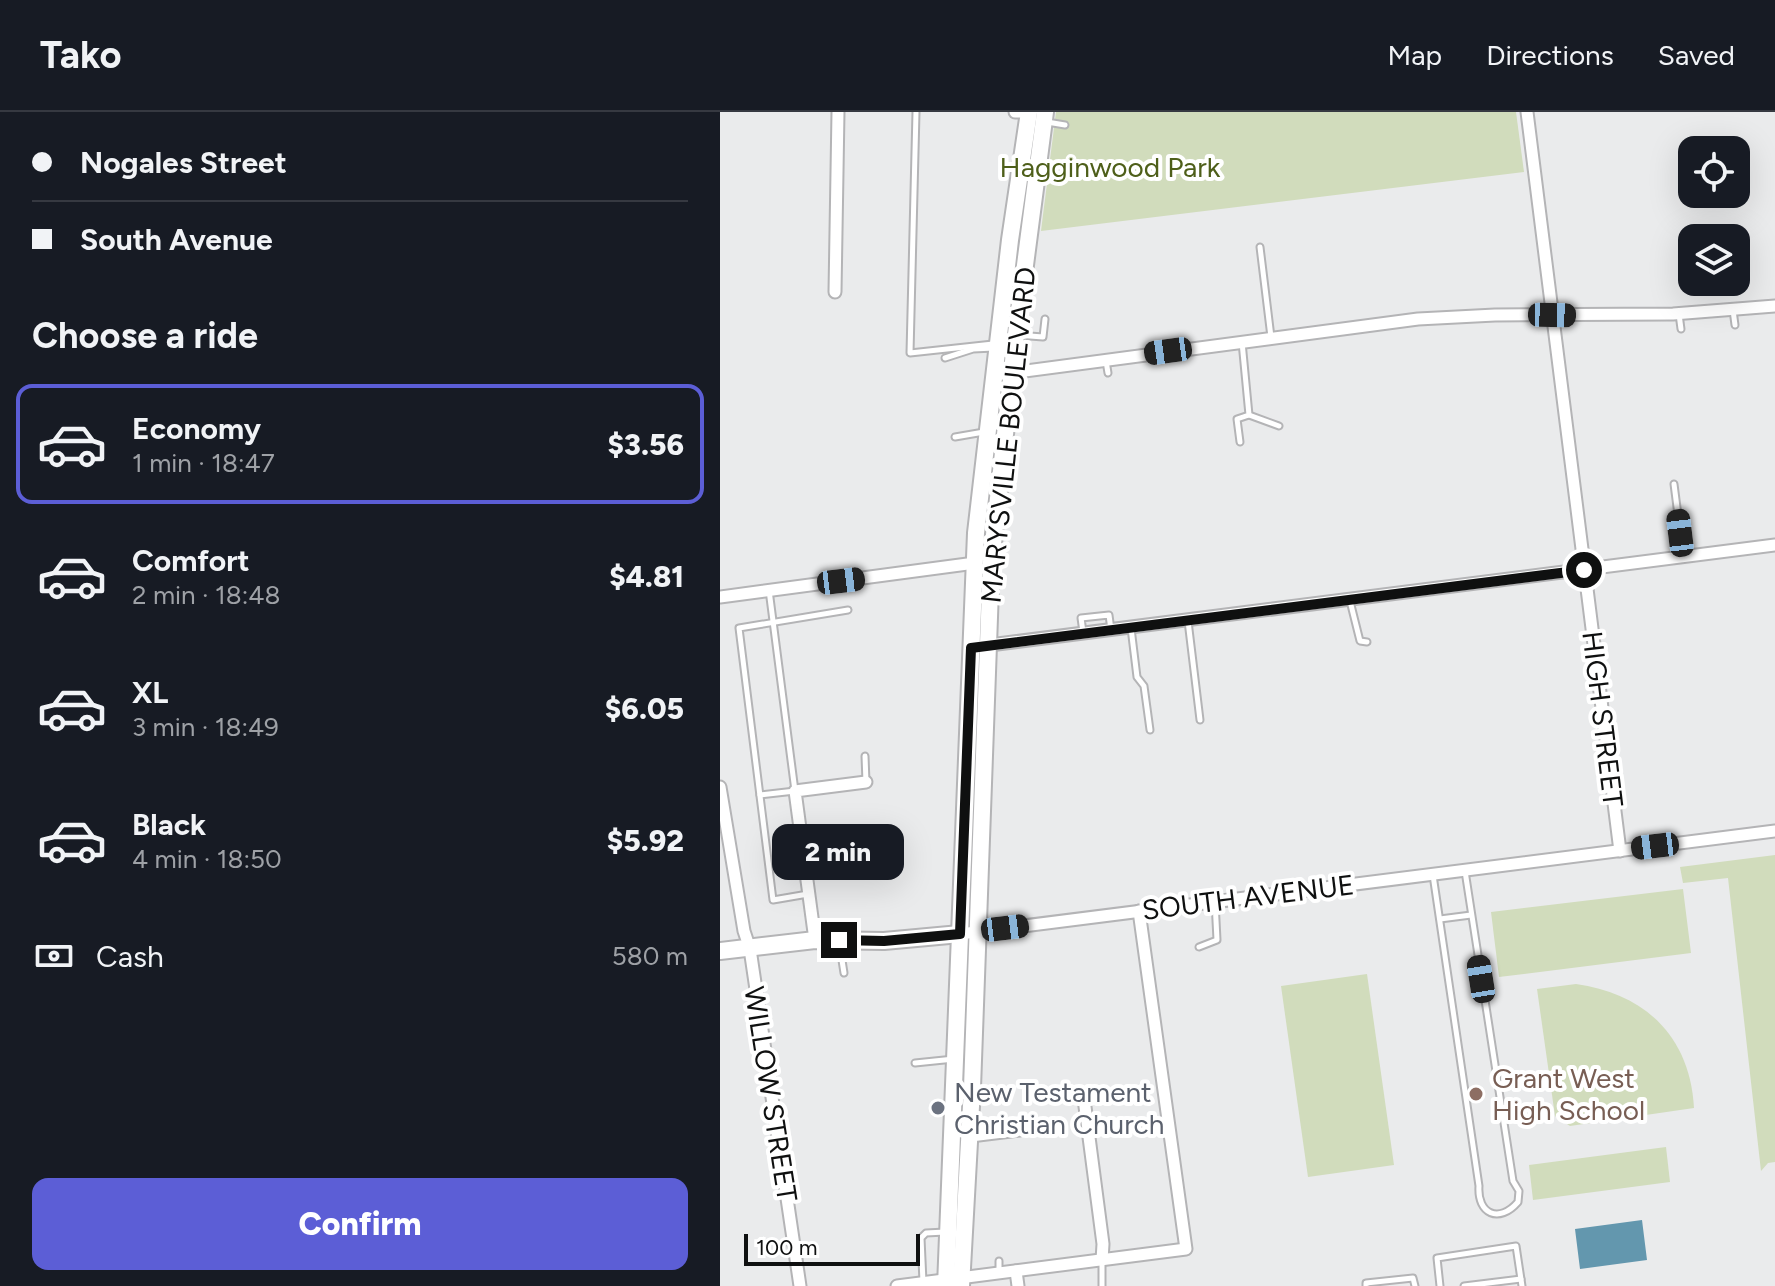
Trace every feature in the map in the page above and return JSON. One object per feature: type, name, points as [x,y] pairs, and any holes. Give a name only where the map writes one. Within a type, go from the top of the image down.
[{"type":"main road","name":"MARYSVILLE BOULEVARD","points":[[954,1282],[970,1139],[990,645],[983,563],[989,431],[1010,240],[1029,112]]},
{"type":"main road","name":"MARYSVILLE BOULEVARD","points":[[954,1282],[948,1232],[971,648],[1012,372],[1045,117]]},
{"type":"main road","points":[[982,837],[976,830],[972,791],[965,785],[972,778],[978,745],[986,732]]},
{"type":"main road","name":"SOUTH AVENUE","points":[[720,951],[815,940],[884,941],[960,934]]},
{"type":"street","points":[[835,292],[838,112]]},
{"type":"street","points":[[1015,112],[1029,112]]},
{"type":"street","name":"HIGH STREET","points":[[1527,112],[1620,851]]},
{"type":"street","points":[[995,375],[1418,319],[1679,313],[1775,306]]},
{"type":"street","points":[[971,648],[1683,557],[1760,543],[1775,545]]},
{"type":"street","points":[[720,597],[983,563]]},
{"type":"street","points":[[815,940],[795,791],[866,782]]},
{"type":"street","name":"WILLOW STREET","points":[[720,787],[744,931],[750,949],[800,1286]]},
{"type":"street","name":"SOUTH AVENUE","points":[[960,934],[1775,831]]},
{"type":"street","points":[[897,1286],[954,1282],[999,1267],[1016,1271],[1186,1249],[1139,911]]},
{"type":"street","points":[[1084,1099],[1103,1244],[1102,1260]]},
{"type":"street","points":[[1016,1271],[1018,1286]]},
{"type":"lane","points":[[916,112],[910,353],[998,346]]},
{"type":"lane","points":[[1029,112],[1065,125]]},
{"type":"lane","points":[[1260,247],[1271,337]]},
{"type":"lane","points":[[1733,310],[1735,325]]},
{"type":"lane","points":[[1679,313],[1681,329]]},
{"type":"lane","points":[[1016,334],[1043,337],[1045,319]]},
{"type":"lane","points":[[1242,341],[1249,415]]},
{"type":"lane","points":[[945,358],[973,349],[998,346]]},
{"type":"lane","points":[[1106,360],[1108,373]]},
{"type":"lane","points":[[1240,442],[1237,419],[1249,415],[1279,426]]},
{"type":"lane","points":[[955,437],[989,431]]},
{"type":"lane","points":[[1674,484],[1683,557]]},
{"type":"lane","points":[[760,795],[795,791],[769,590]]},
{"type":"lane","points":[[1350,600],[1360,641],[1367,642]]},
{"type":"lane","points":[[809,894],[773,900],[739,628],[848,610]]},
{"type":"lane","points":[[1083,633],[1081,618],[1109,615],[1111,630]]},
{"type":"lane","points":[[1187,620],[1200,720]]},
{"type":"lane","points":[[1131,627],[1137,677],[1144,686],[1150,730]]},
{"type":"lane","points":[[865,756],[866,782]]},
{"type":"lane","points":[[1433,874],[1478,1196],[1486,1210],[1505,1214],[1518,1202],[1519,1191],[1513,1181],[1465,870]]},
{"type":"lane","points":[[1199,947],[1217,940],[1215,900]]},
{"type":"lane","points":[[1440,920],[1471,915]]},
{"type":"lane","points":[[839,940],[844,973]]},
{"type":"lane","points":[[915,1063],[955,1059]]},
{"type":"lane","points":[[970,1139],[1020,1133]]},
{"type":"lane","points":[[923,1283],[921,1238],[926,1233],[948,1232]]},
{"type":"lane","points":[[1440,1286],[1437,1258],[1516,1246],[1521,1282],[1464,1286]]},
{"type":"lane","points":[[1102,1260],[1102,1286]]},
{"type":"lane","points":[[1366,1286],[1366,1283],[1413,1278],[1415,1286]]},
{"type":"green space","name":"Hagginwood Park","points":[[1056,112],[1516,112],[1524,172],[1041,231]]},
{"type":"green space","points":[[1775,855],[1775,1162],[1768,1163],[1761,1171],[1728,878],[1683,883],[1680,867]]},
{"type":"green space","points":[[1683,889],[1691,953],[1499,977],[1491,912]]},
{"type":"green space","points":[[1367,974],[1394,1165],[1308,1177],[1281,986]]},
{"type":"green space","points":[[1576,984],[1623,998],[1660,1023],[1684,1060],[1694,1108],[1570,1126],[1555,1116],[1537,989]]},
{"type":"green space","points":[[1666,1147],[1670,1182],[1533,1200],[1529,1165]]},
{"type":"water","points":[[1642,1220],[1647,1260],[1580,1269],[1575,1229]]},
{"type":"place","name":"Grant West High School","points":[[1476,1094]]},
{"type":"place","name":"New Testament Christian Church","points":[[938,1108]]},
{"type":"route","points":[[839,940],[884,941],[960,934],[971,648],[1584,570]]}]
